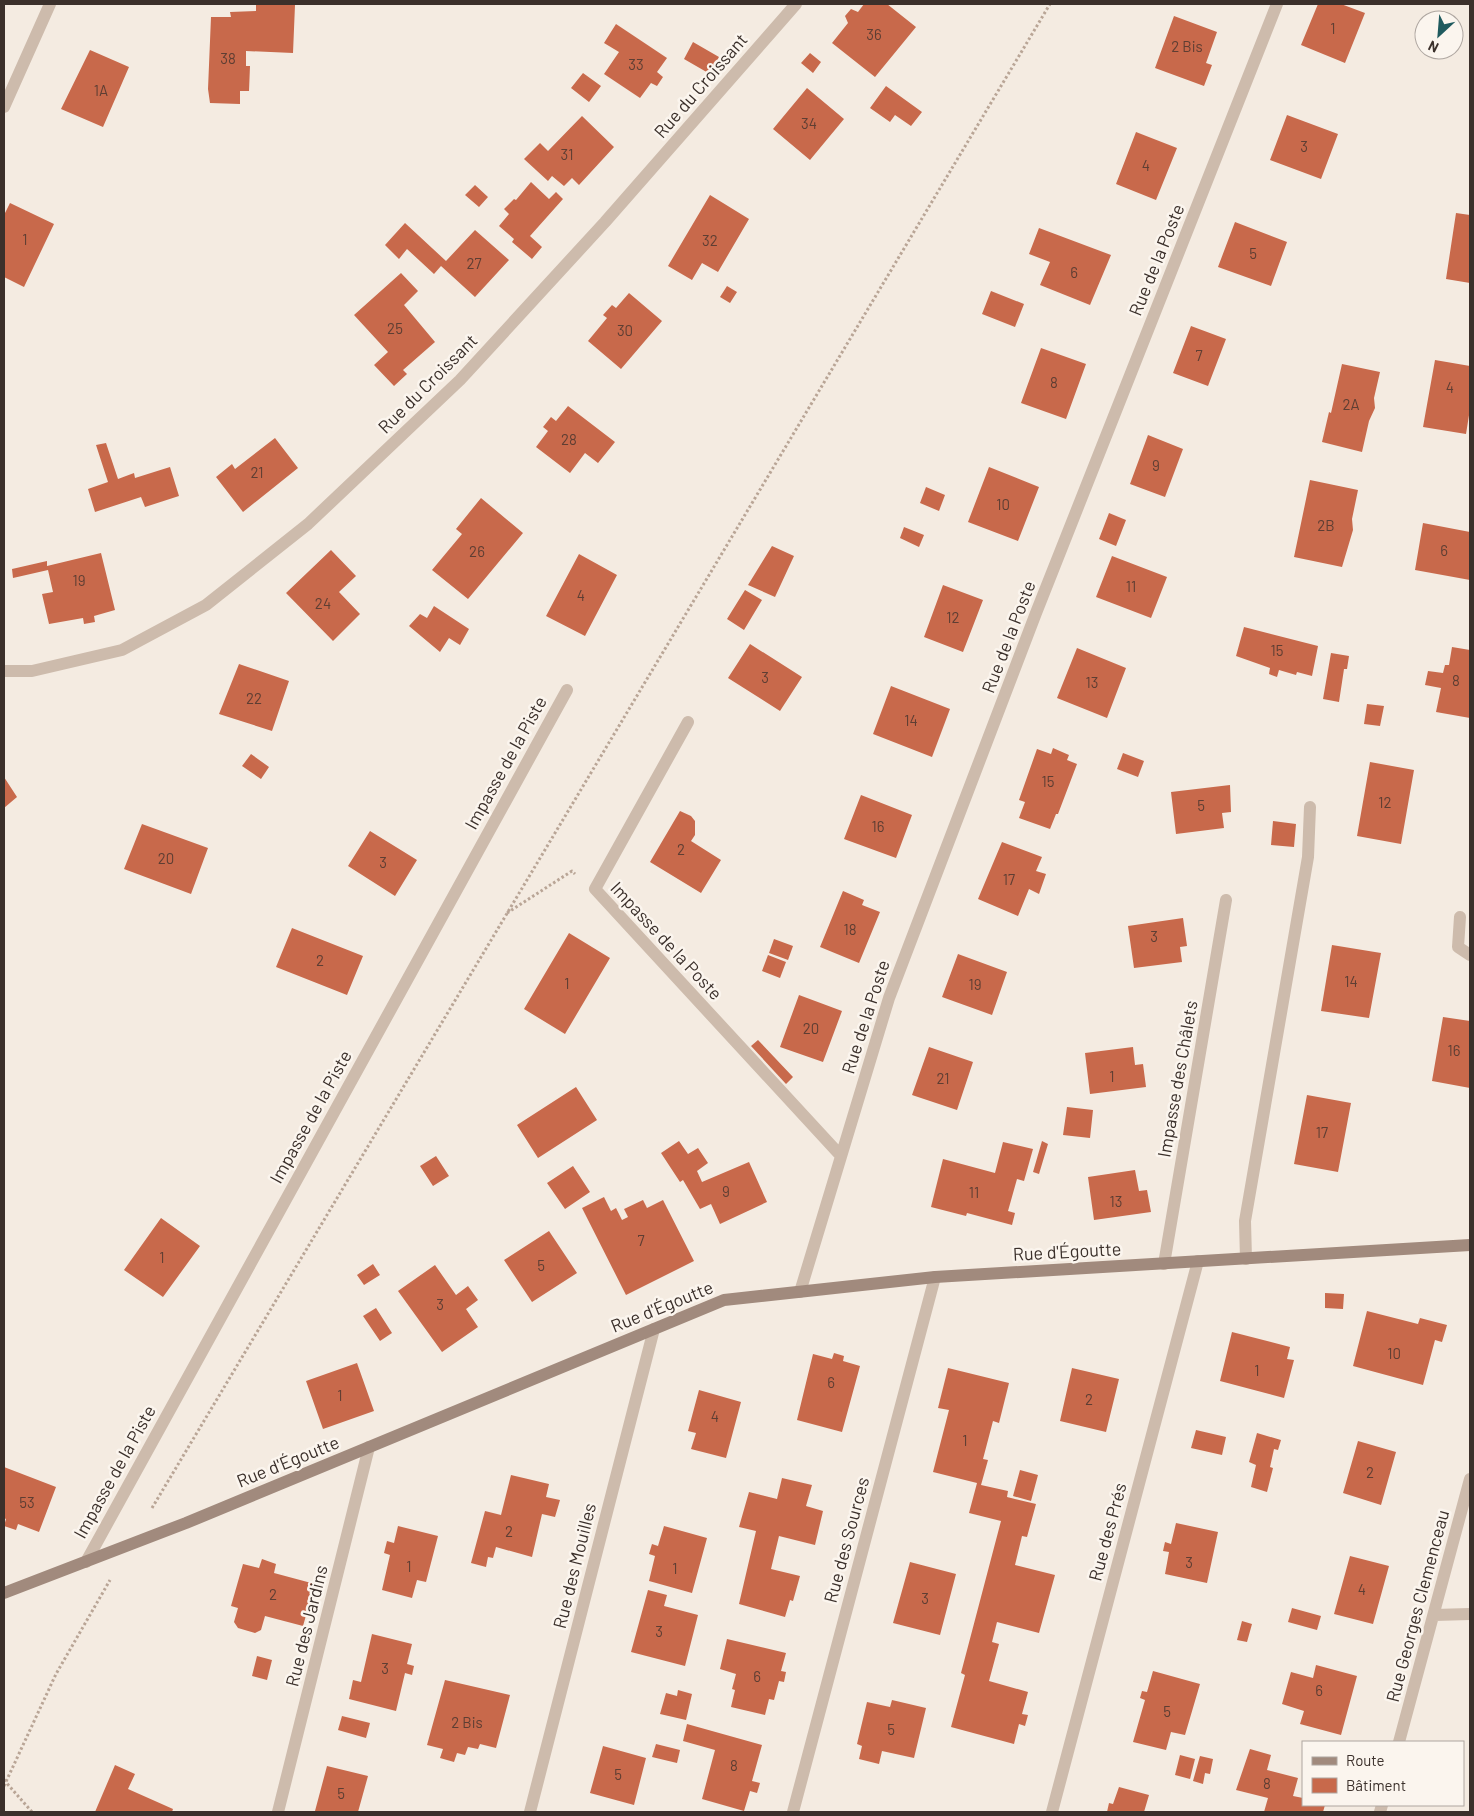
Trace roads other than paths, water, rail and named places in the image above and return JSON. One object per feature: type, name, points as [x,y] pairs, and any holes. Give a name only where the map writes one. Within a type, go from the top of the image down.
[{"type":"main road","name":"Rue d'Égoutte","points":[[4,1593],[186,1523],[724,1300],[935,1277],[1470,1245]]},
{"type":"street","points":[[4,107],[50,4]]},
{"type":"street","name":"Rue du Croissant","points":[[4,671],[32,670],[122,650],[206,605],[308,524],[460,380],[605,222],[796,4]]},
{"type":"street","name":"Rue de la Poste","points":[[800,1292],[892,989],[1036,613],[1277,4]]},
{"type":"street","name":"Impasse de la Piste","points":[[86,1562],[567,690]]},
{"type":"street","name":"Impasse de la Poste","points":[[688,722],[595,889],[841,1156]]},
{"type":"street","points":[[1246,1259],[1245,1222],[1308,857],[1310,807]]},
{"type":"street","name":"Impasse des Châlets","points":[[1164,1264],[1226,900]]},
{"type":"street","points":[[1460,917],[1458,947],[1470,955]]},
{"type":"street","name":"Rue des Prés","points":[[1052,1812],[1198,1262]]},
{"type":"street","name":"Rue des Sources","points":[[793,1812],[935,1277]]},
{"type":"street","name":"Rue des Mouilles","points":[[530,1812],[654,1329]]},
{"type":"street","name":"Rue des Jardins","points":[[278,1812],[369,1447]]},
{"type":"street","name":"Rue Georges Clemenceau","points":[[1399,1741],[1470,1479]]},
{"type":"street","points":[[1434,1615],[1470,1614]]}]
